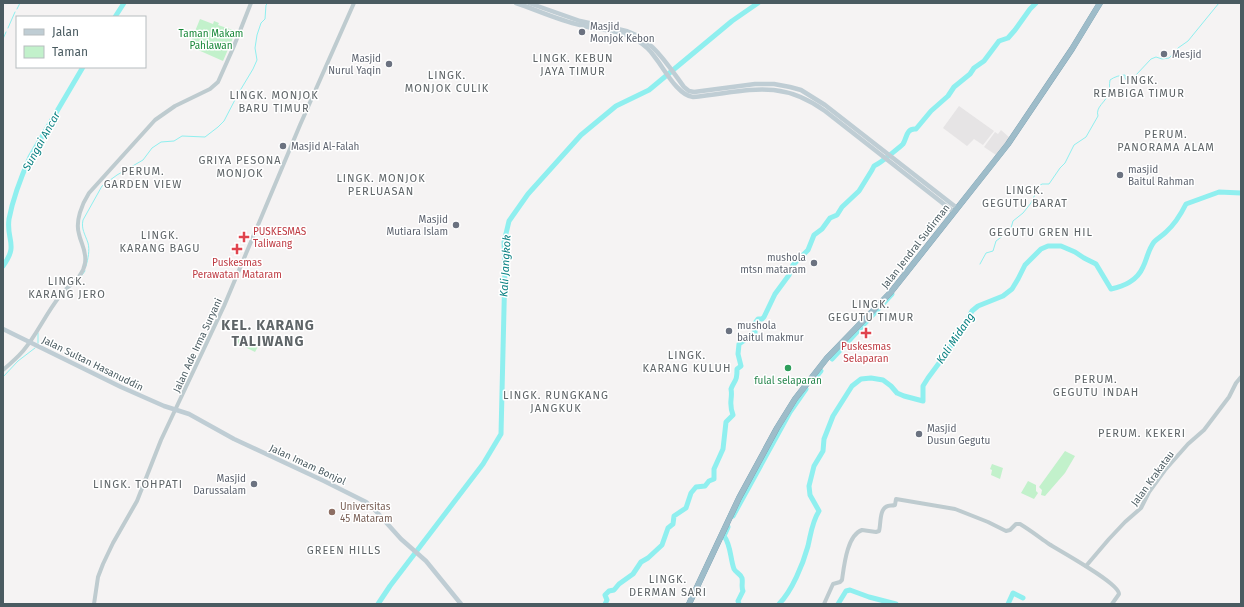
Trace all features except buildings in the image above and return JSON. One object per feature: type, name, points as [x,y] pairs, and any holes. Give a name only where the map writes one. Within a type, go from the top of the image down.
[{"type":"highway","name":"Jalan Jendral Sudirman","points":[[689,604],[730,517],[777,428],[801,391],[827,358],[891,292],[1023,124],[1082,34],[1100,3]]},
{"type":"main road","points":[[516,3],[596,26],[631,32],[650,45],[677,81],[691,92],[702,92],[760,84],[784,85],[796,88],[818,100],[882,154],[955,210]]},
{"type":"main road","points":[[529,3],[560,16]]},
{"type":"main road","name":"Jalan Sultan Hasanuddin","points":[[3,329],[141,397],[176,409]]},
{"type":"main road","name":"Jalan Imam Bonjol","points":[[176,409],[189,414],[256,450],[366,502],[394,532],[434,569],[461,604]]},
{"type":"street","points":[[3,370],[23,352],[34,345],[43,320],[64,291],[78,279],[84,270],[86,255],[84,245],[79,235],[78,226],[82,206],[87,195],[155,120],[175,106],[208,90],[218,82],[251,3]]},
{"type":"street","name":"Jalan Ade Irma Suryani","points":[[94,604],[98,577],[112,543],[135,505],[161,440],[224,306],[300,125],[354,3]]},
{"type":"street","name":"Jalan Krakatau","points":[[1086,566],[1124,522],[1141,508],[1149,492],[1165,470],[1188,444],[1209,424],[1229,397],[1236,383],[1241,377]]},
{"type":"street","points":[[824,604],[833,584],[841,581],[846,555],[855,535],[862,530],[879,531],[884,508],[895,505],[896,500],[955,509],[1006,531],[1010,530],[1016,524],[1020,524],[1049,544],[1086,566],[1119,590],[1119,594],[1112,604]]},
{"type":"shaded area","points":[[959,106],[994,131],[983,145],[974,139],[967,146],[943,128]]},
{"type":"shaded area","points":[[1001,130],[1010,138],[996,155],[984,147],[995,132],[998,134]]},
{"type":"green space","name":"Taman Makam Pahlawan","points":[[200,19],[213,24],[214,21],[219,23],[218,25],[236,31],[223,61],[189,46]]},
{"type":"green space","points":[[239,335],[259,345],[255,352],[235,342]]},
{"type":"green space","points":[[1065,451],[1075,456],[1065,473],[1045,496],[1041,495],[1042,490],[1039,487]]},
{"type":"green space","points":[[992,464],[1003,468],[1000,479],[991,475],[992,470],[990,469]]},
{"type":"green space","points":[[1028,481],[1036,485],[1036,491],[1038,493],[1034,499],[1021,493]]},
{"type":"waterway","points":[[17,9],[20,3]]},
{"type":"waterway","name":"Sungai Ancar","points":[[116,16],[124,3]]},
{"type":"waterway","points":[[86,266],[89,249],[83,229],[83,220],[102,186],[117,175],[143,160],[152,148],[161,142],[174,141],[182,136],[205,137],[224,121],[257,60],[255,48],[257,35],[261,23],[265,19],[266,5],[268,3]]},
{"type":"waterway","name":"Kali Jangkok","points":[[378,604],[483,464],[501,434],[505,267],[504,242],[509,221],[528,194],[581,135],[616,106],[649,90],[732,21],[758,3]]},
{"type":"waterway","points":[[605,604],[607,600],[605,595],[609,591],[614,590],[619,584],[633,574],[641,562],[648,558],[662,545],[668,528],[673,524],[674,516],[686,508],[691,493],[696,487],[705,486],[709,481],[714,479],[714,469],[723,449],[726,422],[733,415],[731,407],[731,389],[736,378],[737,369],[741,366],[738,354],[739,344],[755,333],[755,323],[758,319],[762,319],[764,317],[775,294],[789,275],[793,265],[808,250],[814,235],[822,229],[830,218],[837,215],[842,207],[859,191],[874,166],[903,144],[910,130],[916,129],[931,111],[948,96],[954,87],[970,74],[974,68],[984,61],[999,41],[1008,38],[1036,3]]},
{"type":"waterway","points":[[980,264],[986,253],[993,251],[996,241],[1008,232],[1013,221],[1023,213],[1031,203],[1039,186],[1042,184],[1049,184],[1065,163],[1074,145],[1086,137],[1098,116],[1097,113],[1099,107],[1109,93],[1110,80],[1117,76],[1125,75],[1127,81],[1136,75],[1151,59],[1156,57],[1162,59],[1169,58],[1178,48],[1188,41],[1219,3]]},
{"type":"waterway","points":[[8,28],[15,12]]},
{"type":"waterway","points":[[3,39],[6,32]]},
{"type":"waterway","name":"Sungai Ancar","points":[[3,266],[8,259],[10,252],[11,242],[9,233],[9,219],[23,172],[30,157],[82,68]]},
{"type":"waterway","name":"Kali Midang","points":[[779,604],[793,585],[800,569],[808,546],[813,523],[819,511],[810,495],[809,486],[814,466],[823,451],[824,439],[833,416],[852,386],[861,379],[871,378],[883,380],[897,393],[923,401],[923,386],[945,355],[972,311],[978,306],[1003,296],[1012,289],[1025,265],[1041,249],[1048,246],[1061,246],[1075,252],[1096,264],[1111,289],[1116,288],[1130,282],[1137,276],[1143,267],[1150,248],[1154,242],[1172,226],[1186,204],[1219,192],[1241,193]]},
{"type":"waterway","points":[[76,283],[85,271]]},
{"type":"waterway","points":[[832,359],[892,294]]},
{"type":"waterway","points":[[38,333],[38,343]]},
{"type":"waterway","points":[[3,377],[18,361],[35,348]]},
{"type":"waterway","points":[[812,382],[821,371]]},
{"type":"waterway","points":[[733,516],[790,412],[806,389]]},
{"type":"waterway","points":[[728,527],[724,536],[728,543],[734,569],[741,575],[742,578],[743,591],[738,601],[739,604]]},
{"type":"waterway","points":[[838,604],[846,591],[850,590],[896,604]]},
{"type":"waterway","points":[[1008,604],[1013,593],[1023,598]]},
{"type":"place","name":"Masjid Monjok Kebon","points":[[582,32]]},
{"type":"place","name":"Mesjid","points":[[1164,54]]},
{"type":"place","name":"Masjid Nurul Yaqin","points":[[389,64]]},
{"type":"place","name":"Masjid Al-Falah","points":[[283,146]]},
{"type":"place","name":"masjid Baitul Rahman","points":[[1120,175]]},
{"type":"place","name":"Masjid Mutiara Islam","points":[[456,225]]},
{"type":"place","name":"PUSKESMAS Taliwang","points":[[244,237]]},
{"type":"place","name":"Puskesmas Perawatan Mataram","points":[[237,249]]},
{"type":"place","name":"mushola mtsn mataram","points":[[814,263]]},
{"type":"place","name":"mushola baitul makmur","points":[[729,331]]},
{"type":"place","name":"Puskesmas Selaparan","points":[[866,333]]},
{"type":"place","name":"fulal selaparan","points":[[788,368]]},
{"type":"place","name":"Masjid Dusun Gegutu","points":[[919,434]]},
{"type":"place","name":"Masjid Darussalam","points":[[254,484]]},
{"type":"place","name":"Universitas 45 Mataram","points":[[332,512]]},
{"type":"district","name":"LINGK. KEBUN JAYA TIMUR","points":[[573,64]]},
{"type":"district","name":"LINGK. MONJOK CULIK","points":[[447,81]]},
{"type":"district","name":"LINGK. REMBIGA TIMUR","points":[[1139,86]]},
{"type":"district","name":"LINGK. MONJOK BARU TIMUR","points":[[274,101]]},
{"type":"district","name":"PERUM. PANORAMA ALAM","points":[[1166,140]]},
{"type":"district","name":"GRIYA PESONA MONJOK","points":[[240,166]]},
{"type":"district","name":"PERUM. GARDEN VIEW","points":[[143,177]]},
{"type":"district","name":"LINGK. MONJOK PERLUASAN","points":[[381,184]]},
{"type":"district","name":"LINGK. GEGUTU BARAT","points":[[1025,196]]},
{"type":"district","name":"GEGUTU GREN HIL","points":[[1041,232]]},
{"type":"district","name":"LINGK. KARANG BAGU","points":[[160,241]]},
{"type":"district","name":"LINGK. KARANG JERO","points":[[67,287]]},
{"type":"district","name":"LINGK. GEGUTU TIMUR","points":[[871,310]]},
{"type":"district","name":"KEL. KARANG TALIWANG","points":[[268,334]]},
{"type":"district","name":"LINGK. KARANG KULUH","points":[[687,361]]},
{"type":"district","name":"PERUM. GEGUTU INDAH","points":[[1096,385]]},
{"type":"district","name":"LINGK. RUNGKANG JANGKUK","points":[[556,401]]},
{"type":"district","name":"PERUM. KEKERI","points":[[1142,433]]},
{"type":"district","name":"LINGK. TOHPATI","points":[[138,484]]},
{"type":"district","name":"GREEN HILLS","points":[[344,550]]},
{"type":"district","name":"LINGK. DERMAN SARI","points":[[668,585]]}]
